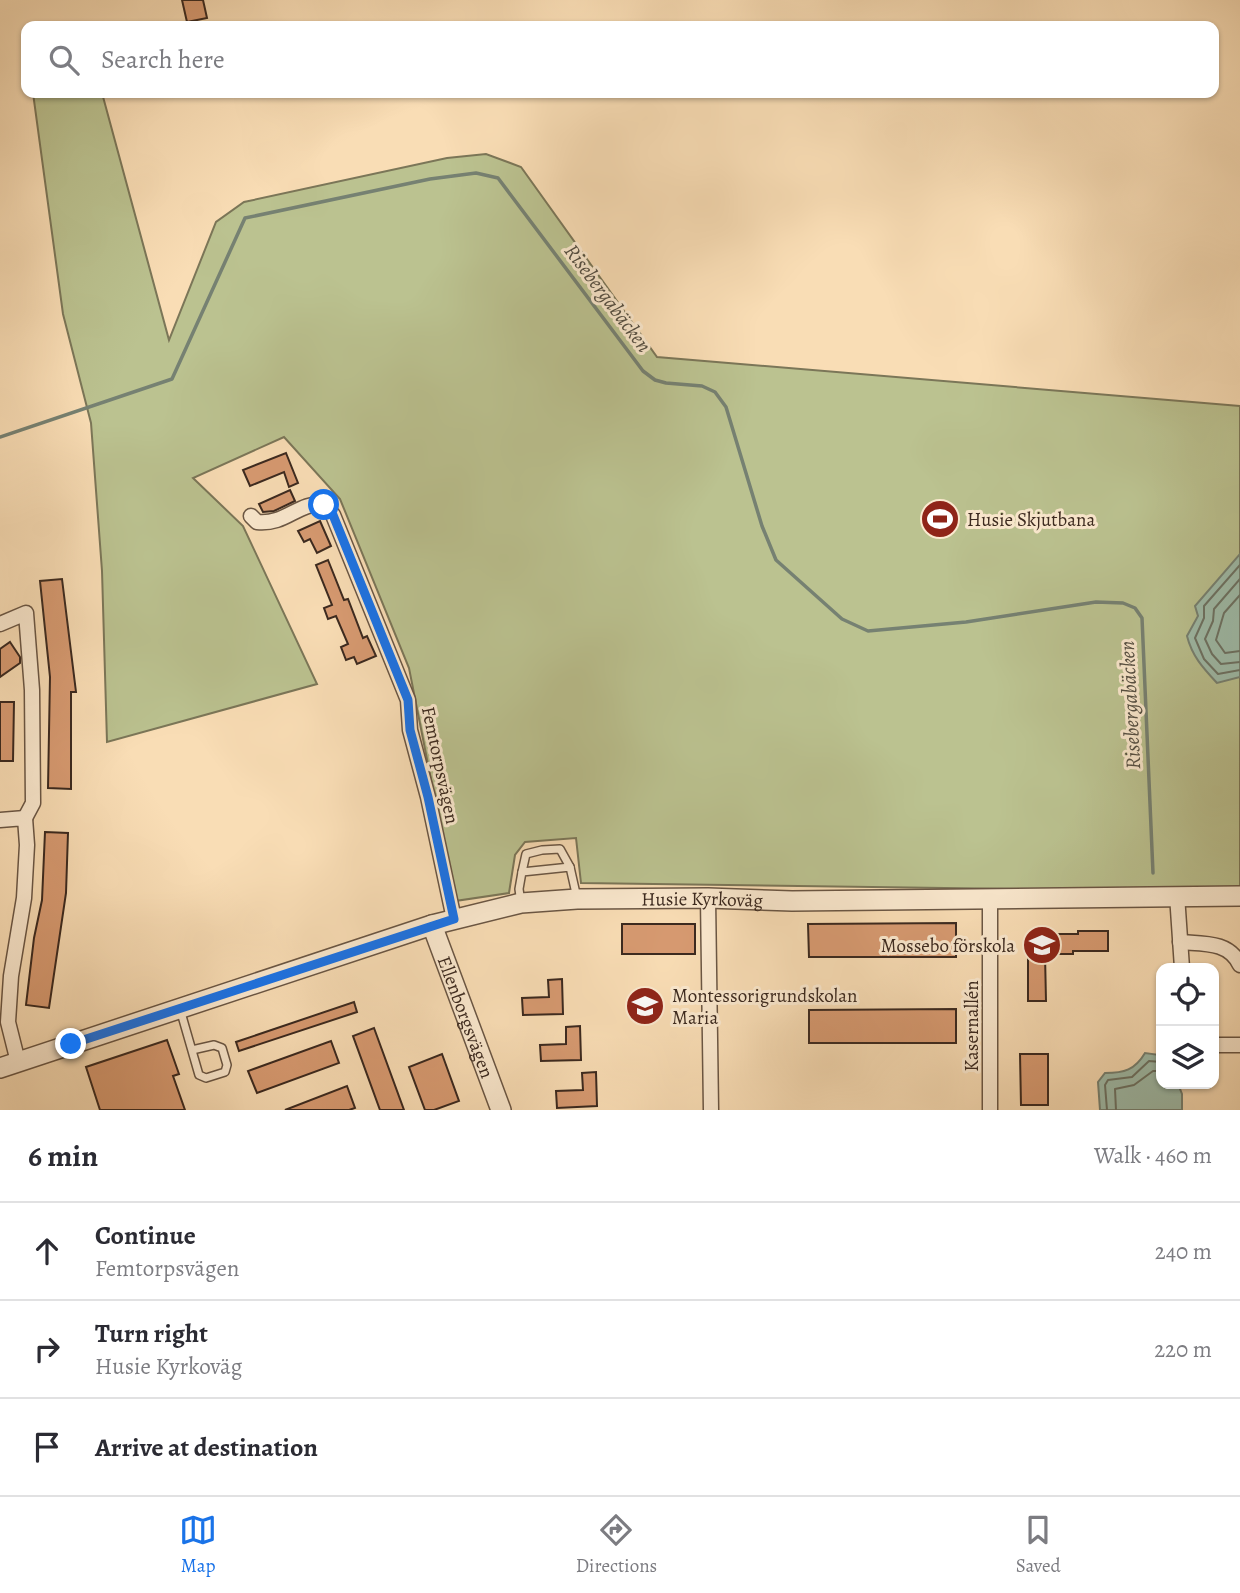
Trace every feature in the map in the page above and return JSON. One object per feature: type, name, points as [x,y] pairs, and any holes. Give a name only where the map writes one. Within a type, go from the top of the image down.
[{"type":"street","name":"Femtorpsvägen","points":[[251,516],[257,522],[272,523],[314,504],[324,505],[333,515],[408,700],[410,730],[428,797],[454,919]]},
{"type":"street","points":[[0,624],[26,613],[32,690],[33,803],[24,818],[27,845],[23,898],[11,976],[9,1065]]},
{"type":"street","points":[[0,820],[24,818]]},
{"type":"street","name":"Husie Kyrkoväg","points":[[9,1065],[432,925],[521,904],[577,899],[990,901],[1177,895],[1240,896]]},
{"type":"street","points":[[1177,895],[1182,963]]},
{"type":"street","points":[[708,898],[711,1110]]},
{"type":"street","name":"Kasernallén","points":[[990,901],[990,1110]]},
{"type":"street","name":"Ellenborgsvägen","points":[[432,925],[501,1110]]},
{"type":"street","points":[[1180,942],[1219,945],[1237,959],[1240,965]]},
{"type":"street","points":[[1219,1045],[1240,1045]]},
{"type":"lane","points":[[521,904],[519,889],[526,854],[542,850],[560,849],[570,867],[577,899]]},
{"type":"lane","points":[[522,872],[570,867]]},
{"type":"lane","points":[[180,1008],[199,1075],[205,1078],[225,1072],[227,1065],[222,1048],[214,1045],[192,1050]]},
{"type":"green space","points":[[34,98],[103,98],[169,340],[216,222],[244,202],[447,158],[486,154],[521,167],[657,357],[1240,406],[1240,892],[581,883],[576,838],[525,842],[515,855],[509,893],[455,901],[409,668],[340,499],[284,437],[193,478],[243,526],[317,684],[107,742],[102,571],[91,423],[63,314]]},
{"type":"water","points":[[1240,554],[1240,677],[1217,683],[1195,656],[1187,636],[1198,616],[1195,606]]},
{"type":"water","points":[[1145,1053],[1156,1055],[1156,1089],[1180,1089],[1182,1110],[1100,1110],[1098,1082],[1105,1073],[1128,1069]]},
{"type":"building","points":[[182,0],[203,0],[207,18],[187,21]]},
{"type":"building","points":[[286,453],[298,483],[289,487],[284,472],[250,486],[243,470]]},
{"type":"building","points":[[290,490],[295,501],[274,511],[263,512],[259,504]]},
{"type":"building","points":[[320,521],[331,546],[317,553],[310,539],[304,542],[298,531]]},
{"type":"building","points":[[328,560],[344,600],[348,599],[363,638],[367,636],[376,656],[357,664],[354,657],[346,660],[341,647],[348,644],[336,616],[328,619],[324,608],[332,605],[316,565]]},
{"type":"building","points":[[62,579],[76,692],[71,692],[71,789],[48,788],[50,677],[40,581]]},
{"type":"building","points":[[10,642],[20,657],[20,663],[0,677],[0,649]]},
{"type":"building","points":[[0,702],[14,702],[13,761],[0,761]]},
{"type":"building","points":[[45,832],[68,833],[66,893],[49,1008],[26,1005],[34,938],[42,900]]},
{"type":"building","points":[[956,923],[956,957],[809,957],[808,924]]},
{"type":"building","points":[[622,924],[695,924],[695,954],[622,954]]},
{"type":"building","points":[[1078,931],[1108,931],[1108,951],[1045,954],[1046,1001],[1028,1001],[1028,934],[1078,934]]},
{"type":"building","points":[[562,979],[563,1014],[523,1015],[522,998],[549,997],[548,980]]},
{"type":"building","points":[[354,1002],[357,1012],[239,1051],[236,1042]]},
{"type":"building","points":[[956,1009],[956,1043],[809,1043],[809,1010]]},
{"type":"building","points":[[580,1026],[581,1060],[541,1061],[540,1045],[566,1044],[566,1027]]},
{"type":"building","points":[[374,1028],[404,1110],[380,1110],[353,1036]]},
{"type":"building","points":[[167,1040],[179,1074],[173,1076],[185,1110],[100,1110],[86,1067]]},
{"type":"building","points":[[331,1041],[339,1063],[257,1093],[248,1071]]},
{"type":"building","points":[[442,1054],[459,1101],[434,1110],[425,1110],[409,1067]]},
{"type":"building","points":[[1020,1054],[1048,1054],[1048,1105],[1021,1105]]},
{"type":"building","points":[[596,1072],[597,1106],[557,1108],[556,1091],[583,1090],[582,1073]]},
{"type":"building","points":[[347,1086],[355,1108],[285,1110]]},
{"type":"waterway","name":"Risebergabäcken","points":[[0,437],[172,379],[245,218],[430,179],[476,173],[498,178],[643,371],[655,380],[702,386],[715,392],[726,407],[762,526],[776,560],[842,619],[868,631],[966,622],[1096,602],[1123,603],[1135,608],[1142,618],[1153,873]]},
{"type":"place","name":"Husie Skjutbana","points":[[940,519]]},
{"type":"place","name":"Mossebo förskola","points":[[1042,945]]},
{"type":"place","name":"Montessorigrundskolan Maria","points":[[645,1006]]},
{"type":"route","points":[[71,1044],[454,919],[428,797],[410,730],[408,700],[333,515],[324,505]]}]
